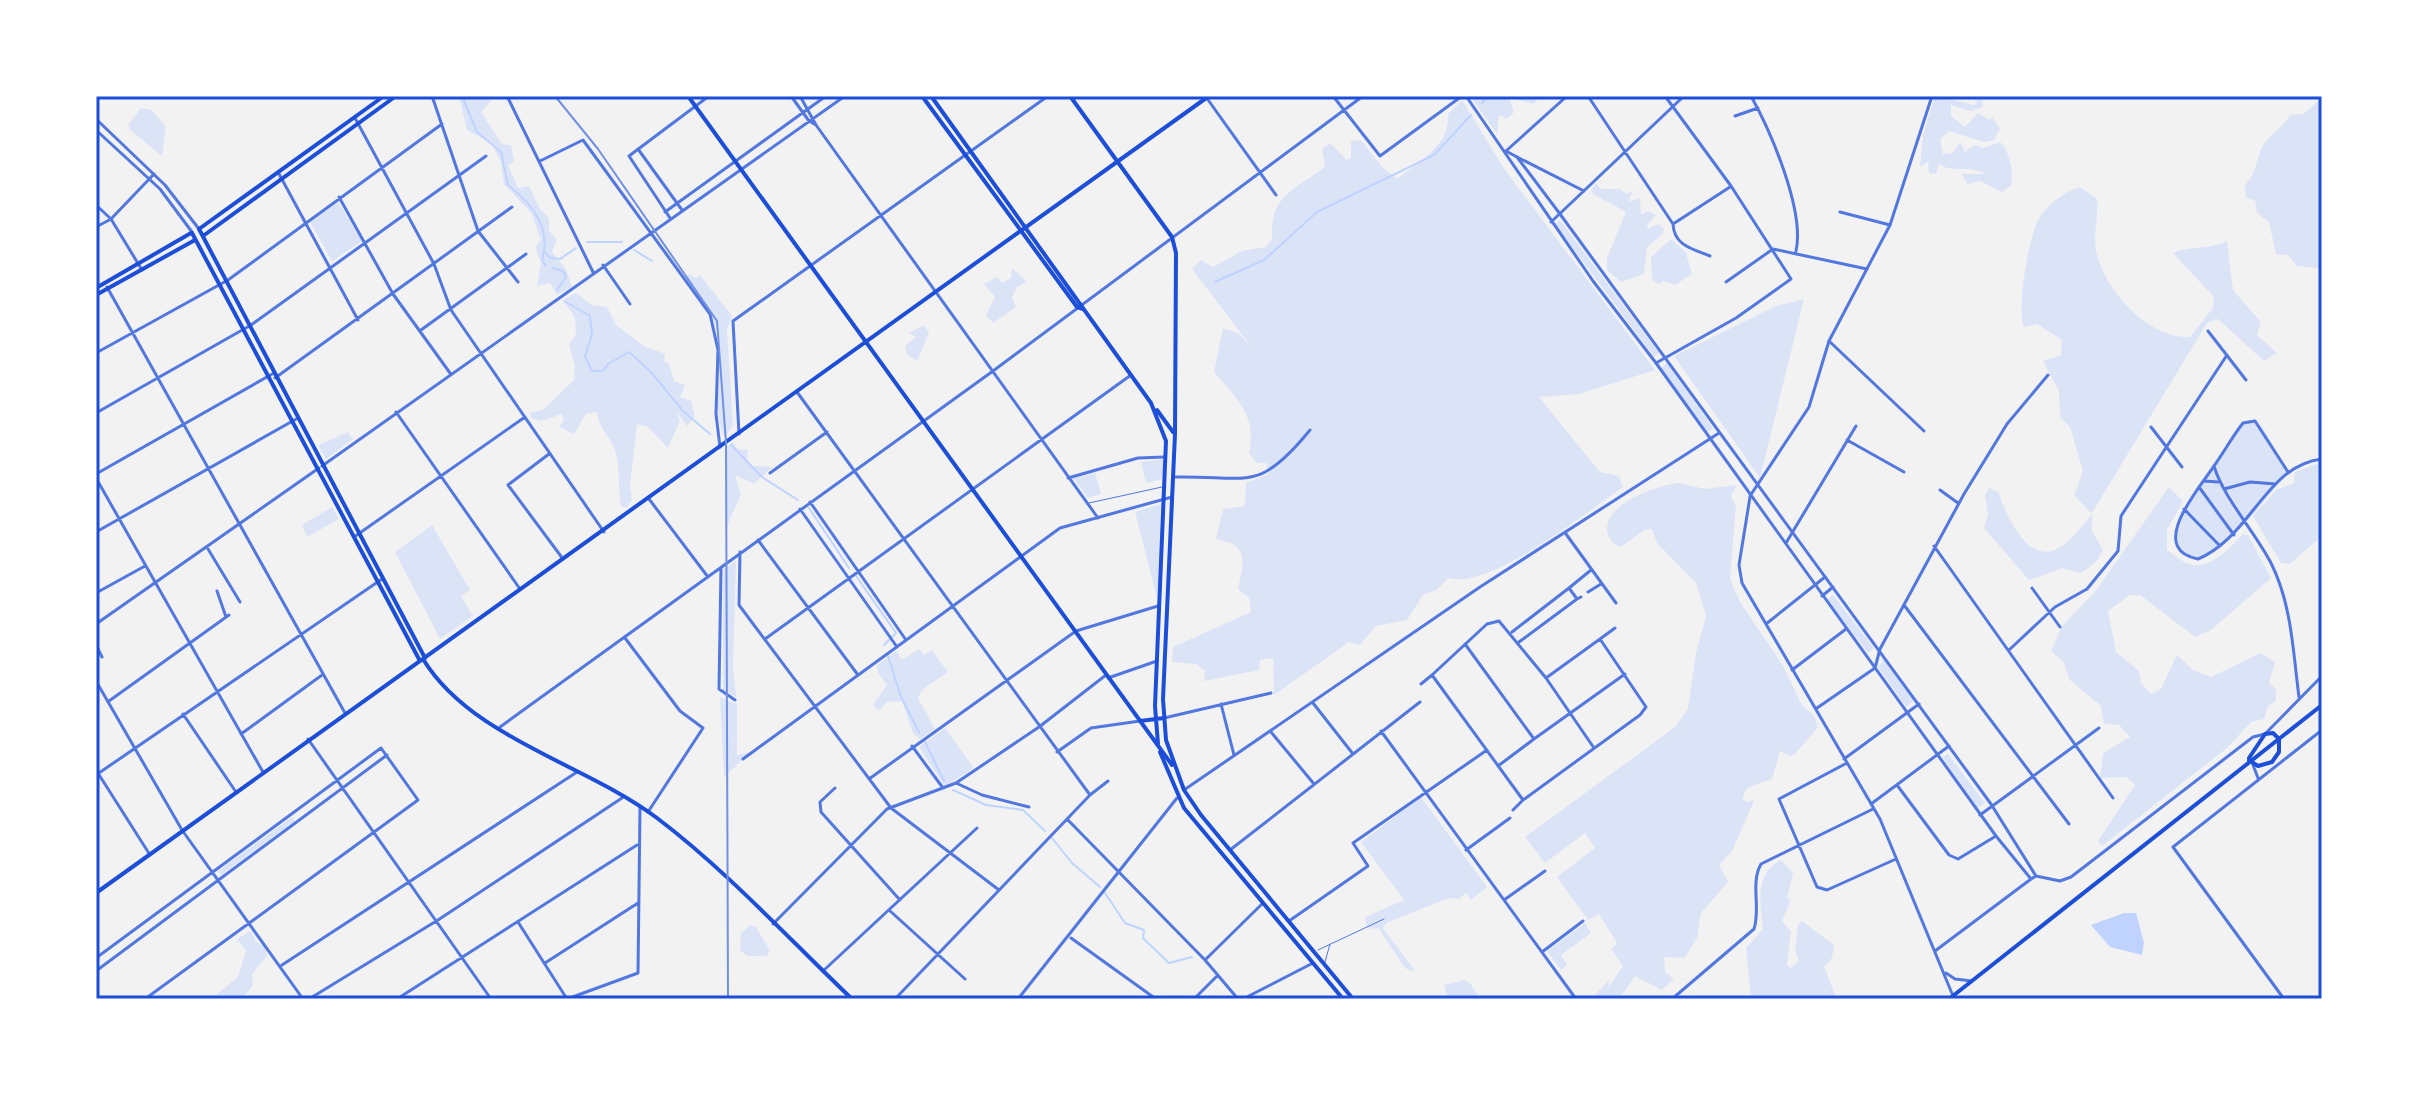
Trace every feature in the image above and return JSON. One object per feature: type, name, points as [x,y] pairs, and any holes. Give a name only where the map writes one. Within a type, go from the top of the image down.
[{"type":"main road","points":[[96,288],[199,229],[384,96]]},
{"type":"main road","points":[[96,295],[203,236],[396,96]]},
{"type":"main road","points":[[688,96],[1173,766],[1184,790],[1353,999]]},
{"type":"main road","points":[[922,96],[1175,434]]},
{"type":"main road","points":[[931,96],[1022,228]]},
{"type":"main road","points":[[1070,96],[1172,237],[1177,297],[1175,434],[1164,718],[1173,766]]},
{"type":"main road","points":[[97,890],[604,532],[1207,96]]},
{"type":"main road","points":[[326,138],[330,144]]},
{"type":"main road","points":[[199,229],[299,418],[320,468]]},
{"type":"main road","points":[[192,233],[423,660],[457,701],[648,812],[724,875],[852,999]]},
{"type":"main road","points":[[1151,403],[1163,429],[1165,457],[1156,719],[1158,747],[1177,798],[1343,999]]},
{"type":"main road","points":[[1951,998],[2322,705]]},
{"type":"main road","points":[[1140,721],[1164,718]]},
{"type":"main road","points":[[2273,733],[2279,739],[2279,752],[2273,764],[2253,765],[2249,760],[2265,734],[2273,733]]},
{"type":"street","points":[[432,96],[478,231],[518,282]]},
{"type":"street","points":[[507,96],[593,272]]},
{"type":"street","points":[[670,218],[628,159],[709,96]]},
{"type":"street","points":[[791,96],[884,216],[1098,518]]},
{"type":"street","points":[[800,96],[815,117],[816,125]]},
{"type":"street","points":[[662,223],[665,212],[826,96]]},
{"type":"street","points":[[96,624],[208,549],[450,373],[845,96]]},
{"type":"street","points":[[739,434],[733,321],[1048,96]]},
{"type":"street","points":[[1207,96],[1276,195]]},
{"type":"street","points":[[1333,96],[1380,156],[1464,96],[1506,151],[1584,191]]},
{"type":"street","points":[[500,727],[993,371],[1363,96]]},
{"type":"street","points":[[1506,151],[1567,96]]},
{"type":"street","points":[[1588,96],[1673,224],[1674,233],[1682,244],[1710,256]]},
{"type":"street","points":[[1656,363],[1785,285],[1790,276],[1731,186],[1665,96]]},
{"type":"street","points":[[1551,222],[1623,150],[1684,96]]},
{"type":"street","points":[[1751,96],[1773,141],[1800,234],[1796,251]]},
{"type":"street","points":[[1932,96],[1890,225],[1829,341],[1809,407],[1750,496],[1739,565],[1742,583],[1765,625],[1817,708],[1874,809],[1935,951],[1951,998]]},
{"type":"street","points":[[1735,116],[1758,108]]},
{"type":"street","points":[[355,117],[434,264],[451,310],[604,532]]},
{"type":"street","points":[[96,119],[154,174],[199,229]]},
{"type":"street","points":[[96,353],[228,280],[442,124]]},
{"type":"street","points":[[96,130],[149,179],[192,233]]},
{"type":"street","points":[[540,161],[583,140],[710,314],[715,327],[718,360],[716,414],[720,447]]},
{"type":"street","points":[[638,149],[682,210]]},
{"type":"street","points":[[1506,151],[1508,162],[1980,815],[2033,877],[2060,881],[2071,877],[2253,737],[2265,734],[2322,676]]},
{"type":"street","points":[[96,413],[251,325],[486,156]]},
{"type":"street","points":[[1517,157],[1992,805],[2033,877]]},
{"type":"street","points":[[278,172],[358,320]]},
{"type":"street","points":[[96,227],[111,219],[154,174]]},
{"type":"street","points":[[1673,224],[1731,186]]},
{"type":"street","points":[[339,197],[393,294],[450,373]]},
{"type":"street","points":[[96,205],[111,219],[142,270]]},
{"type":"street","points":[[263,772],[215,693],[96,476],[276,375],[358,320],[512,207]]},
{"type":"street","points":[[1840,212],[1890,225]]},
{"type":"street","points":[[1726,282],[1773,249],[1796,251],[1867,269]]},
{"type":"street","points":[[421,330],[526,254]]},
{"type":"street","points":[[603,265],[630,304]]},
{"type":"street","points":[[104,283],[345,713]]},
{"type":"street","points":[[2208,331],[2246,380]]},
{"type":"street","points":[[1829,341],[1924,431]]},
{"type":"street","points":[[2009,650],[2049,612],[2087,589],[2118,551],[2121,516],[2227,355]]},
{"type":"street","points":[[765,639],[972,486],[1131,375]]},
{"type":"street","points":[[1817,708],[1875,668],[1880,649],[1958,503],[2007,424],[2048,375]]},
{"type":"street","points":[[797,392],[1090,795]]},
{"type":"street","points":[[396,412],[521,590]]},
{"type":"street","points":[[356,536],[525,417]]},
{"type":"street","points":[[96,532],[299,418]]},
{"type":"street","points":[[2288,472],[2262,426],[2250,420],[2235,433],[2184,509],[2176,530],[2177,543],[2183,552],[2198,559],[2220,546],[2248,521],[2275,484],[2288,472],[2322,459]]},
{"type":"street","points":[[1785,544],[1793,536],[1856,426]]},
{"type":"street","points":[[2151,427],[2182,467]]},
{"type":"street","points":[[1173,477],[1257,477],[1276,468],[1310,430]]},
{"type":"street","points":[[770,473],[827,432]]},
{"type":"street","points":[[1184,790],[1477,589],[1721,432]]},
{"type":"street","points":[[1847,440],[1904,472]]},
{"type":"street","points":[[549,454],[508,485],[564,560]]},
{"type":"street","points":[[1068,478],[1138,458],[1165,457]]},
{"type":"street","points":[[2214,466],[2218,482],[2248,521],[2273,567],[2288,604],[2299,697]]},
{"type":"street","points":[[2204,481],[2218,482]]},
{"type":"street","points":[[2224,489],[2250,482],[2275,484]]},
{"type":"street","points":[[2199,487],[2234,535]]},
{"type":"street","points":[[1940,490],[1958,503]]},
{"type":"street","points":[[743,759],[1060,528],[1172,496]]},
{"type":"street","points":[[649,499],[708,577]]},
{"type":"street","points":[[810,502],[906,640]]},
{"type":"street","points":[[800,509],[897,647]]},
{"type":"street","points":[[2184,509],[2220,546]]},
{"type":"street","points":[[1566,534],[1616,603]]},
{"type":"street","points":[[758,539],[858,675]]},
{"type":"street","points":[[1934,546],[2113,798]]},
{"type":"street","points":[[208,549],[240,602]]},
{"type":"street","points":[[740,552],[739,605],[891,808],[999,890]]},
{"type":"street","points":[[96,593],[145,566]]},
{"type":"street","points":[[721,566],[719,689],[735,700]]},
{"type":"street","points":[[1512,632],[1591,570]]},
{"type":"street","points":[[1765,625],[1825,577]]},
{"type":"street","points":[[150,855],[97,773],[380,581]]},
{"type":"street","points":[[1588,592],[1601,584]]},
{"type":"street","points":[[1822,596],[1833,587]]},
{"type":"street","points":[[1519,642],[1579,598],[1569,588]]},
{"type":"street","points":[[2032,588],[2060,627]]},
{"type":"street","points":[[108,702],[228,616],[217,591]]},
{"type":"street","points":[[869,779],[1076,631],[1161,605]]},
{"type":"street","points":[[1904,605],[2069,824]]},
{"type":"street","points":[[1421,684],[1493,621],[1499,621],[1512,632],[1594,748]]},
{"type":"street","points":[[1546,678],[1615,628]]},
{"type":"street","points":[[1792,670],[1846,629]]},
{"type":"street","points":[[624,637],[680,711],[703,728],[648,812]]},
{"type":"street","points":[[1513,810],[1640,715],[1646,707],[1600,639]]},
{"type":"street","points":[[1465,644],[1534,739]]},
{"type":"street","points":[[96,645],[102,657]]},
{"type":"street","points":[[773,924],[851,843],[891,808],[956,783],[1107,676],[1158,661]]},
{"type":"street","points":[[241,734],[323,674]]},
{"type":"street","points":[[1498,766],[1625,674]]},
{"type":"street","points":[[1432,675],[1523,800]]},
{"type":"street","points":[[96,681],[182,830],[251,922],[303,999]]},
{"type":"street","points":[[1164,718],[1271,693]]},
{"type":"street","points":[[1230,850],[1420,702]]},
{"type":"street","points":[[1313,703],[1353,754]]},
{"type":"street","points":[[1221,704],[1234,756]]},
{"type":"street","points":[[1897,858],[1827,890],[1820,889],[1779,799],[1846,761],[1919,704]]},
{"type":"street","points":[[183,714],[236,792]]},
{"type":"street","points":[[1057,752],[1091,728],[1140,721]]},
{"type":"street","points":[[1980,815],[2099,728]]},
{"type":"street","points":[[2284,999],[2174,850],[2176,844],[2273,764],[2322,730]]},
{"type":"street","points":[[1381,731],[1576,999]]},
{"type":"street","points":[[1271,732],[1314,784]]},
{"type":"street","points":[[308,739],[491,999]]},
{"type":"street","points":[[912,746],[943,788]]},
{"type":"street","points":[[1871,804],[1949,746]]},
{"type":"street","points":[[96,958],[381,748],[418,800],[145,999]]},
{"type":"street","points":[[1289,921],[1368,866],[1353,843],[1487,750]]},
{"type":"street","points":[[96,971],[387,755]]},
{"type":"street","points":[[2253,765],[2258,778]]},
{"type":"street","points":[[281,966],[577,772]]},
{"type":"street","points":[[895,999],[1067,818],[1108,781]]},
{"type":"street","points":[[956,783],[982,795],[1029,807]]},
{"type":"street","points":[[1897,785],[1949,855],[1958,859],[1966,857],[1996,836]]},
{"type":"street","points":[[835,788],[820,802],[821,812],[900,900]]},
{"type":"street","points":[[309,999],[438,920],[622,798]]},
{"type":"street","points":[[1018,999],[1177,798]]},
{"type":"street","points":[[518,922],[567,999],[638,973],[637,845],[640,807]]},
{"type":"street","points":[[1672,999],[1748,936],[1756,923],[1756,876],[1761,864],[1874,809]]},
{"type":"street","points":[[293,814],[298,821]]},
{"type":"street","points":[[1067,818],[1240,999],[1313,963]]},
{"type":"street","points":[[1466,850],[1510,818]]},
{"type":"street","points":[[823,971],[977,828]]},
{"type":"street","points":[[397,999],[637,845]]},
{"type":"street","points":[[1504,900],[1545,871]]},
{"type":"street","points":[[1935,951],[2033,877]]},
{"type":"street","points":[[172,902],[178,910]]},
{"type":"street","points":[[545,963],[638,903]]},
{"type":"street","points":[[1205,960],[1263,903]]},
{"type":"street","points":[[889,910],[965,979]]},
{"type":"street","points":[[1542,952],[1583,921]]},
{"type":"street","points":[[133,931],[139,939]]},
{"type":"street","points":[[1070,937],[1156,999]]},
{"type":"street","points":[[1943,971],[1955,979],[1972,981]]},
{"type":"street","points":[[1194,999],[1218,975]]},
{"type":"lane","points":[[1087,504],[1164,487],[1172,489]]},
{"type":"lane","points":[[1314,952],[1384,919]]},
{"type":"lane","points":[[1324,965],[1330,943]]},
{"type":"shaded area","points":[[459,96],[486,96],[491,101],[481,112],[502,144],[511,145],[514,162],[508,165],[518,188],[529,186],[540,209],[549,218],[549,231],[557,240],[552,252],[566,269],[572,287],[557,295],[550,283],[537,286],[541,263],[535,247],[541,240],[532,214],[504,184],[501,162],[492,144],[467,130]]},
{"type":"shaded area","points":[[1470,96],[1536,96],[1537,100],[1534,104],[1509,98],[1514,112],[1507,119],[1499,115],[1497,134]]},
{"type":"shaded area","points":[[1935,96],[1974,105],[1978,102],[1968,96],[1981,96],[1983,107],[1970,111],[1951,105],[1951,116],[1965,127],[1978,113],[1990,120],[1992,117],[2000,129],[1994,140],[1984,142],[1949,131],[1940,139],[1943,154],[1953,153],[1960,142],[1965,152],[1975,145],[1983,148],[2000,142],[2010,163],[2011,186],[2002,192],[1980,181],[1967,184],[1962,174],[1985,174],[1979,171],[1939,164],[1936,174],[1929,173],[1928,162],[1920,167],[1923,135]]},
{"type":"shaded area","points":[[2322,98],[2322,269],[2297,266],[2288,255],[2276,254],[2269,222],[2257,213],[2255,200],[2246,198],[2245,185],[2267,140],[2290,115],[2303,114]]},
{"type":"shaded area","points":[[1462,100],[1505,170],[1655,370],[1579,394],[1539,397],[1600,472],[1619,476],[1623,487],[1563,530],[1512,561],[1467,579],[1449,578],[1436,590],[1423,595],[1407,620],[1376,626],[1360,645],[1349,642],[1274,695],[1273,658],[1260,660],[1259,670],[1204,681],[1205,671],[1196,664],[1172,662],[1173,647],[1251,612],[1249,598],[1238,589],[1242,566],[1239,549],[1216,539],[1223,509],[1245,506],[1246,483],[1269,474],[1266,463],[1257,463],[1249,453],[1250,428],[1243,408],[1214,372],[1223,328],[1238,333],[1253,349],[1192,269],[1201,260],[1213,267],[1242,251],[1266,247],[1272,239],[1272,225],[1279,203],[1325,167],[1322,149],[1330,143],[1347,160],[1351,158],[1351,141],[1361,140],[1382,167],[1397,179],[1439,143],[1448,125],[1448,114]]},
{"type":"shaded area","points":[[141,108],[152,110],[166,127],[162,156],[130,130],[128,125]]},
{"type":"shaded area","points":[[1596,183],[1601,189],[1620,189],[1626,194],[1633,191],[1628,202],[1640,198],[1641,214],[1649,211],[1656,215],[1647,225],[1648,229],[1657,224],[1664,228],[1663,233],[1647,248],[1644,274],[1621,282],[1607,270],[1607,258],[1626,212],[1593,194],[1591,190]]},
{"type":"shaded area","points":[[2080,187],[2097,199],[2095,234],[2102,270],[2132,311],[2160,330],[2175,336],[2190,337],[2213,308],[2214,297],[2173,253],[2227,241],[2233,290],[2261,322],[2257,335],[2277,353],[2264,361],[2218,319],[2207,323],[2092,514],[2074,495],[2083,471],[2070,427],[2060,417],[2059,391],[2043,361],[2061,355],[2062,340],[2037,324],[2024,327],[2022,318],[2025,271],[2036,226],[2052,203]]},
{"type":"shaded area","points":[[338,202],[362,241],[332,261],[310,222]]},
{"type":"shaded area","points":[[1560,220],[1659,353],[1654,357],[1555,224]]},
{"type":"shaded area","points":[[1671,239],[1686,253],[1692,274],[1675,285],[1664,281],[1659,284],[1652,280],[1651,257]]},
{"type":"shaded area","points":[[1012,268],[1027,282],[1017,287],[1012,297],[1016,307],[993,323],[986,315],[995,297],[984,284],[997,277],[1002,283],[1011,278]]},
{"type":"shaded area","points":[[689,274],[696,278],[700,275],[732,316],[727,329],[733,426],[724,437],[718,410],[720,353],[715,325],[710,312],[685,277]]},
{"type":"shaded area","points":[[576,293],[592,305],[607,307],[616,325],[644,346],[665,354],[664,361],[669,364],[674,381],[685,385],[680,397],[691,401],[695,416],[687,426],[676,411],[680,421],[668,448],[648,427],[637,424],[630,485],[632,500],[627,508],[621,506],[616,453],[597,412],[586,414],[574,434],[559,427],[564,420],[562,414],[541,421],[531,418],[530,413],[543,410],[574,380],[575,366],[569,345],[576,334],[575,317],[562,300]]},
{"type":"shaded area","points":[[1804,299],[1760,478],[1674,356],[1776,306]]},
{"type":"shaded area","points":[[924,325],[929,333],[917,361],[907,355],[905,346],[916,337],[909,333]]},
{"type":"shaded area","points":[[1667,363],[1713,428],[1708,432],[1661,368]]},
{"type":"shaded area","points":[[2250,420],[2262,426],[2288,472],[2238,531],[2207,554],[2193,557],[2181,549],[2177,541],[2176,530],[2182,513],[2197,486],[2243,423]]},
{"type":"shaded area","points":[[348,432],[353,439],[326,459],[318,445]]},
{"type":"shaded area","points":[[733,442],[738,449],[748,450],[747,461],[752,466],[772,467],[754,484],[735,475],[741,494],[726,528],[726,448]]},
{"type":"shaded area","points":[[1164,459],[1162,479],[1146,483],[1141,462]]},
{"type":"shaded area","points":[[2322,464],[2322,536],[2290,564],[2281,563],[2253,516],[2276,490],[2294,483],[2295,472]]},
{"type":"shaded area","points":[[1095,473],[1101,494],[1088,498],[1073,478]]},
{"type":"shaded area","points":[[1679,483],[1705,489],[1737,485],[1731,496],[1736,506],[1730,579],[1740,602],[1782,664],[1802,705],[1814,716],[1818,727],[1795,754],[1790,756],[1780,751],[1772,779],[1747,788],[1742,799],[1748,802],[1754,799],[1753,803],[1732,851],[1719,865],[1728,882],[1701,913],[1697,938],[1684,958],[1664,957],[1665,972],[1674,979],[1662,990],[1635,976],[1619,999],[1591,999],[1610,979],[1608,988],[1623,966],[1611,949],[1617,943],[1599,914],[1588,920],[1557,877],[1595,848],[1585,833],[1545,863],[1525,837],[1674,728],[1688,709],[1696,653],[1706,616],[1696,583],[1657,543],[1652,529],[1644,530],[1621,547],[1613,543],[1608,535],[1612,514],[1621,506],[1644,492]]},
{"type":"shaded area","points":[[2169,487],[2183,501],[2167,530],[2167,550],[2189,564],[2204,564],[2219,556],[2243,534],[2248,535],[2271,578],[2211,630],[2195,637],[2140,595],[2130,595],[2108,611],[2116,652],[2139,671],[2141,683],[2151,694],[2161,689],[2177,655],[2193,670],[2211,677],[2261,653],[2275,662],[2269,683],[2276,689],[2276,701],[2268,706],[2264,719],[2251,722],[2227,748],[2102,846],[2098,841],[2135,785],[2126,777],[2100,778],[2103,753],[2130,737],[2119,725],[2104,724],[2101,706],[2070,680],[2063,661],[2051,651],[2062,626],[2094,593]]},
{"type":"shaded area","points":[[1989,488],[1998,492],[2022,538],[2031,547],[2042,551],[2053,550],[2066,543],[2092,514],[2092,531],[2103,550],[2096,562],[2081,573],[2062,568],[2029,580],[1984,528],[1988,514],[1985,495]]},
{"type":"shaded area","points":[[1161,504],[1157,598],[1135,512]]},
{"type":"shaded area","points":[[332,507],[339,519],[307,537],[302,525]]},
{"type":"shaded area","points":[[432,525],[470,590],[461,596],[473,616],[440,639],[395,552]]},
{"type":"shaded area","points":[[736,561],[733,667],[736,697],[723,690],[723,570]]},
{"type":"shaded area","points":[[1833,595],[1874,648],[1868,653],[1827,600]]},
{"type":"shaded area","points":[[919,649],[924,655],[932,650],[948,672],[922,690],[918,698],[935,729],[920,739],[913,733],[902,701],[887,702],[879,711],[873,705],[887,685],[878,673],[877,665],[896,651],[902,660]]},
{"type":"shaded area","points":[[1884,660],[1914,701],[1906,707],[1878,667]]},
{"type":"shaded area","points":[[720,697],[737,704],[737,755],[751,752],[724,777]]},
{"type":"shaded area","points":[[945,728],[974,768],[945,787],[919,747]]},
{"type":"shaded area","points":[[1948,754],[1985,803],[1978,808],[1942,757]]},
{"type":"shaded area","points":[[1421,797],[1487,887],[1471,900],[1466,893],[1459,899],[1449,898],[1386,923],[1383,928],[1414,969],[1412,971],[1405,968],[1379,929],[1367,928],[1365,917],[1404,900],[1361,842]]},
{"type":"shaded area","points":[[292,817],[295,821],[221,875],[218,871]]},
{"type":"shaded area","points":[[1781,860],[1793,873],[1787,898],[1791,900],[1782,921],[1791,931],[1787,965],[1791,968],[1799,961],[1795,951],[1798,925],[1802,921],[1834,945],[1832,958],[1824,967],[1837,999],[1751,999],[1746,948],[1763,929],[1760,899],[1766,873]]},
{"type":"shaded area","points":[[1585,923],[1591,933],[1561,955],[1567,965],[1561,970],[1547,951]]},
{"type":"shaded area","points":[[750,925],[756,927],[770,951],[767,956],[747,956],[740,950],[741,933]]},
{"type":"shaded area","points":[[251,931],[256,942],[265,947],[267,956],[252,974],[253,985],[242,999],[211,999],[238,977],[246,951],[237,939]]},
{"type":"shaded area","points":[[1464,980],[1470,983],[1480,999],[1448,999],[1444,985]]},
{"type":"water","points":[[2124,913],[2136,913],[2144,943],[2142,955],[2110,947],[2091,925]]},
{"type":"waterway","points":[[462,96],[477,132],[501,152],[508,185],[525,200],[538,218],[544,237],[542,260],[546,266]]},
{"type":"waterway","points":[[1482,103],[1488,96]]},
{"type":"waterway","points":[[1215,282],[1264,260],[1317,212],[1434,155],[1471,115]]},
{"type":"waterway","points":[[587,242],[622,242]]},
{"type":"waterway","points":[[546,253],[550,258],[560,259],[576,248]]},
{"type":"waterway","points":[[634,250],[652,261]]},
{"type":"waterway","points":[[553,268],[563,271],[566,277],[557,290]]},
{"type":"waterway","points":[[566,302],[590,316],[592,335],[585,356],[592,371],[603,371],[608,364],[629,352],[651,372],[683,411],[710,434]]},
{"type":"waterway","points":[[731,445],[762,477],[798,500]]},
{"type":"waterway","points":[[809,508],[849,568]]},
{"type":"waterway","points":[[856,576],[896,633],[884,645]]},
{"type":"waterway","points":[[888,656],[901,697],[919,732]]},
{"type":"waterway","points":[[925,742],[944,781]]},
{"type":"waterway","points":[[953,790],[986,805],[1023,810],[1045,831]]},
{"type":"waterway","points":[[1052,838],[1072,863],[1100,887]]},
{"type":"waterway","points":[[1105,893],[1125,923],[1144,930],[1143,938],[1169,963],[1192,957]]},
{"type":"railway","points":[[555,96],[598,149],[717,321],[726,442],[728,999]]}]
